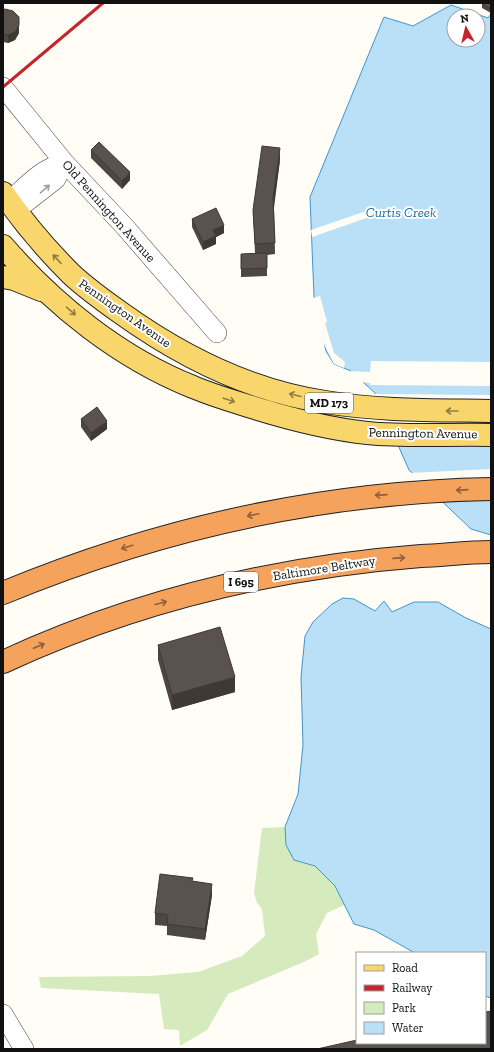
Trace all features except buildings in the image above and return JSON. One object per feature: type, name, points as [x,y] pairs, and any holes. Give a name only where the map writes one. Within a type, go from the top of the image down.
[{"type":"highway","points":[[3,593],[52,573],[130,546],[212,524],[287,508],[372,496],[491,489]]},
{"type":"highway","name":"Baltimore Beltway","points":[[3,662],[76,631],[149,606],[226,586],[306,569],[383,559],[491,552]]},
{"type":"main road","name":"Pennington Avenue","points":[[8,204],[72,275],[109,305],[177,350],[231,375],[285,393],[323,402],[369,408],[414,411],[491,411]]},
{"type":"main road","name":"Pennington Avenue","points":[[3,246],[53,295],[93,330],[128,354],[192,387],[280,416],[321,426],[367,433],[491,434]]},
{"type":"main road","points":[[3,277],[14,279],[53,295]]},
{"type":"street","name":"Old Pennington Avenue","points":[[3,87],[64,162],[125,227],[217,333]]},
{"type":"street","points":[[8,204],[24,204],[39,194],[56,179],[64,162]]},
{"type":"street","points":[[3,1014],[24,1049]]},
{"type":"green space","points":[[285,827],[286,845],[340,828],[388,939],[374,930],[354,924],[344,905],[327,913],[316,934],[319,954],[228,994],[207,1030],[180,1046],[179,1030],[164,1029],[159,994],[41,988],[39,977],[149,976],[198,972],[242,956],[265,936],[262,909],[257,903],[254,893],[262,828]]},
{"type":"water","name":"Curtis Creek","points":[[451,5],[460,8],[446,8],[446,48],[486,48],[486,17],[488,18],[491,14],[491,535],[471,529],[409,470],[375,393],[351,371],[334,364],[326,351],[314,297],[310,197],[384,17],[413,26]]},
{"type":"water","points":[[343,598],[354,599],[375,611],[384,601],[392,612],[414,602],[438,602],[466,618],[491,629],[491,998],[486,996],[486,952],[413,952],[374,930],[354,924],[335,886],[315,866],[294,860],[286,845],[285,827],[298,794],[303,745],[301,677],[305,636],[313,622],[332,604]]},
{"type":"pier","points":[[372,209],[375,215],[312,237],[311,230]]},
{"type":"pier","points":[[320,296],[327,322],[325,323],[334,353],[345,362],[344,368],[334,364],[321,338],[313,298]]},
{"type":"pier","points":[[371,361],[491,362],[491,386],[370,385],[370,383],[360,382],[347,371],[370,372]]},
{"type":"pier","points":[[373,394],[491,395],[491,442],[394,441]]},
{"type":"pier","points":[[491,469],[491,495],[435,498],[409,473]]},
{"type":"railway","points":[[3,87],[103,3]]}]
